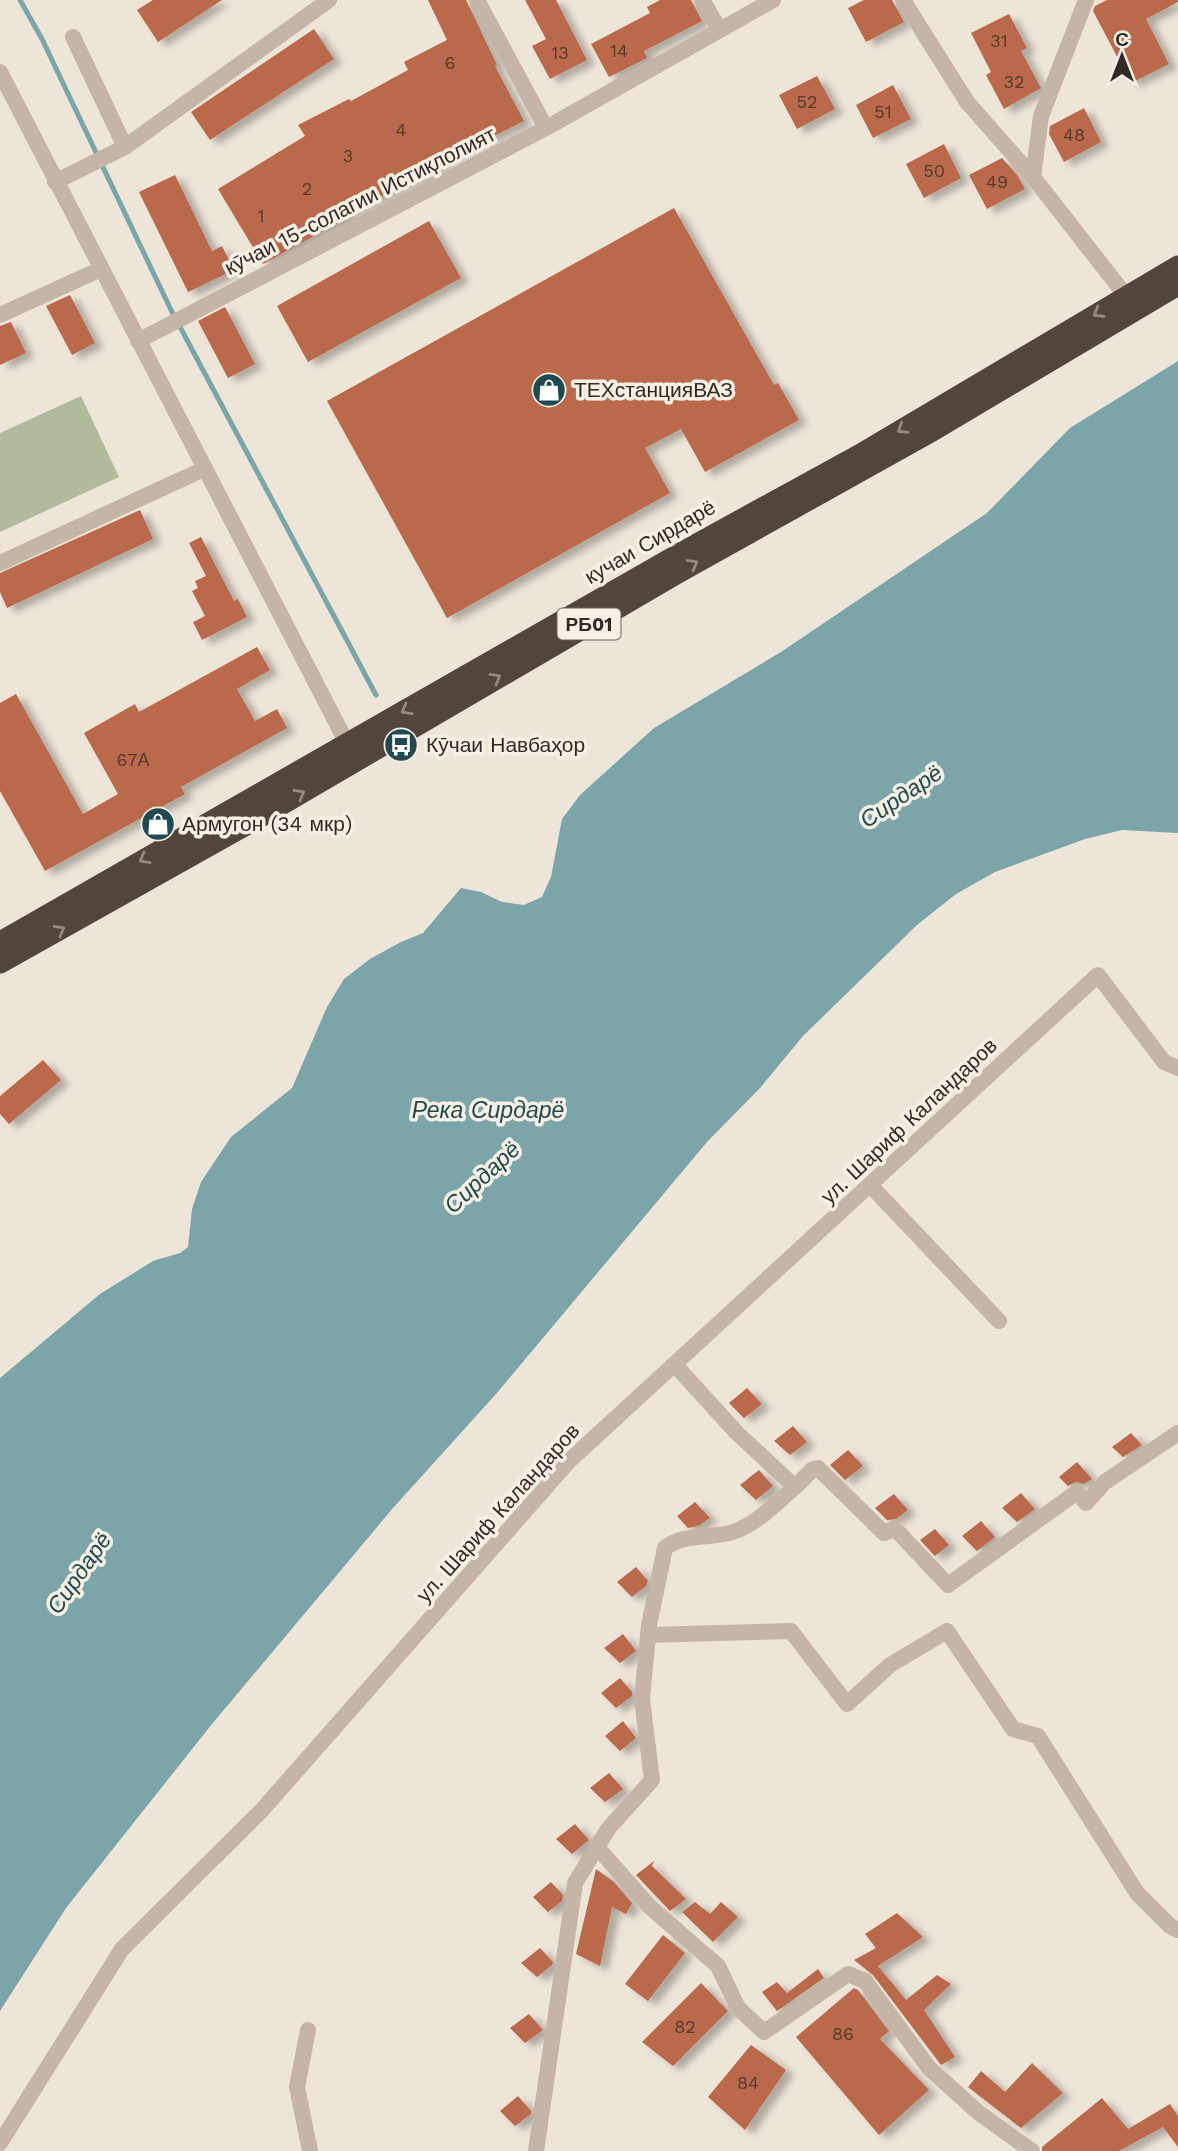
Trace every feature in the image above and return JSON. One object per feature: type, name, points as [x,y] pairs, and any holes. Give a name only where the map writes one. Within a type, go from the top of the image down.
[{"type":"highway","name":"РБ01","points":[[0,942],[678,573],[1131,303],[1178,266]]},
{"type":"highway","name":"РБ01","points":[[1131,303],[1178,285]]},
{"type":"highway","name":"РБ01","points":[[0,963],[352,752]]},
{"type":"street","points":[[55,182],[125,147],[329,0]]},
{"type":"street","points":[[477,0],[545,128]]},
{"type":"street","points":[[702,0],[720,30]]},
{"type":"street","name":"кӯчаи 15-солагии Истиқлолият","points":[[138,341],[545,128],[773,0]]},
{"type":"street","points":[[903,0],[967,102],[1033,177],[1131,303]]},
{"type":"street","points":[[1033,177],[1041,116],[1086,0]]},
{"type":"street","points":[[74,37],[125,147]]},
{"type":"street","points":[[0,72],[352,752]]},
{"type":"street","points":[[0,315],[101,269]]},
{"type":"street","points":[[0,563],[204,469]]},
{"type":"street","name":"ул. Шариф Каландаров","points":[[0,2143],[122,1950],[262,1810],[569,1461],[1098,975],[1164,1062],[1178,1068]]},
{"type":"street","points":[[870,1185],[999,1321]]},
{"type":"street","points":[[675,1365],[737,1433],[795,1487]]},
{"type":"street","points":[[536,2151],[575,1883],[608,1829],[652,1780],[642,1699],[648,1635],[665,1548],[673,1541],[731,1532],[750,1525],[813,1469],[818,1468],[884,1533],[894,1529],[948,1585],[1077,1492],[1086,1503],[1105,1482],[1178,1433]]},
{"type":"street","points":[[648,1635],[791,1630],[847,1704],[890,1665],[947,1631],[1013,1729],[1038,1737],[1137,1893],[1178,1930]]},
{"type":"street","points":[[597,1847],[650,1907],[718,1966],[738,2008],[764,2032],[848,1974],[865,1981],[929,2068],[979,2113],[1032,2151]]},
{"type":"street","points":[[309,2030],[297,2087],[310,2151]]},
{"type":"green space","points":[[81,396],[119,477],[0,532],[0,433]]},
{"type":"water","name":"Река Сирдарё","points":[[1178,361],[1178,833],[1122,830],[1085,839],[995,872],[956,894],[917,925],[803,1036],[760,1088],[707,1142],[496,1394],[393,1508],[212,1724],[66,1908],[0,2011],[0,1378],[100,1294],[153,1261],[180,1253],[188,1247],[192,1209],[201,1182],[231,1137],[292,1088],[327,1007],[344,979],[370,959],[423,933],[461,888],[481,892],[502,902],[524,905],[542,897],[551,877],[562,819],[580,795],[654,728],[781,652],[987,513],[1070,428]]},
{"type":"building","points":[[153,0],[222,0],[158,42],[137,10]]},
{"type":"building","points":[[428,0],[466,0],[497,65],[495,66],[524,121],[345,215],[347,218],[263,264],[218,189],[305,136],[298,125],[349,99],[351,101],[408,70],[404,62],[447,40]]},
{"type":"building","points":[[525,0],[556,0],[587,60],[550,79],[532,46],[546,39]]},
{"type":"building","points":[[660,0],[691,0],[702,21],[644,51],[647,58],[609,77],[591,44],[650,13],[647,7]]},
{"type":"building","points":[[864,0],[892,0],[904,22],[866,42],[848,8]]},
{"type":"building","points":[[1107,0],[1178,0],[1146,19],[1169,64],[1131,83],[1093,11],[1095,6]]},
{"type":"building","points":[[1009,14],[1027,48],[1021,51],[1041,88],[1004,109],[986,75],[991,72],[971,33]]},
{"type":"building","points":[[314,29],[334,59],[210,140],[191,112]]},
{"type":"building","points":[[817,76],[835,109],[797,129],[779,95]]},
{"type":"building","points":[[893,85],[911,119],[873,138],[856,105]]},
{"type":"building","points":[[1084,108],[1101,142],[1064,162],[1049,134],[1050,126]]},
{"type":"building","points":[[944,144],[961,178],[924,198],[906,164]]},
{"type":"building","points":[[1002,158],[1025,189],[987,209],[969,175]]},
{"type":"building","points":[[175,175],[212,251],[222,246],[234,270],[188,292],[139,192]]},
{"type":"building","name":"ТЕХстанцияВАЗ","points":[[674,208],[774,385],[778,383],[799,420],[705,472],[681,429],[645,448],[670,493],[447,618],[327,401]]},
{"type":"building","points":[[429,221],[461,278],[308,362],[277,306]]},
{"type":"building","points":[[70,295],[95,343],[72,355],[46,306]]},
{"type":"building","points":[[225,307],[255,364],[228,378],[198,321]]},
{"type":"building","points":[[11,322],[26,353],[0,365],[0,326]]},
{"type":"building","points":[[140,510],[153,539],[7,608],[0,592],[0,573]]},
{"type":"building","points":[[201,537],[234,601],[238,599],[247,617],[202,640],[193,622],[205,616],[192,591],[198,588],[195,581],[206,576],[189,543]]},
{"type":"building","points":[[257,647],[270,670],[237,689],[255,721],[277,709],[287,728],[181,787],[185,794],[45,871],[0,791],[0,703],[16,694],[83,814],[118,794],[84,733],[135,704],[139,712]]},
{"type":"building","points":[[43,1060],[61,1080],[9,1124],[0,1114],[0,1096]]},
{"type":"building","points":[[747,1388],[762,1404],[744,1418],[729,1403]]},
{"type":"building","points":[[793,1426],[807,1442],[790,1455],[774,1441]]},
{"type":"building","points":[[1131,1433],[1142,1445],[1123,1457],[1112,1447]]},
{"type":"building","points":[[848,1450],[863,1466],[845,1480],[830,1465]]},
{"type":"building","points":[[1077,1462],[1092,1479],[1084,1484],[1076,1482],[1068,1486],[1059,1477]]},
{"type":"building","points":[[759,1470],[773,1486],[756,1500],[740,1485]]},
{"type":"building","points":[[1021,1493],[1035,1509],[1017,1522],[1002,1508]]},
{"type":"building","points":[[894,1494],[908,1510],[896,1519],[887,1520],[875,1508]]},
{"type":"building","points":[[695,1502],[710,1518],[698,1526],[688,1528],[677,1516]]},
{"type":"building","points":[[981,1521],[995,1537],[977,1551],[962,1536]]},
{"type":"building","points":[[935,1529],[949,1545],[935,1556],[920,1540]]},
{"type":"building","points":[[636,1567],[648,1581],[646,1586],[632,1597],[617,1582]]},
{"type":"building","points":[[623,1634],[636,1651],[620,1663],[604,1648]]},
{"type":"building","points":[[620,1678],[632,1692],[632,1696],[616,1708],[601,1693]]},
{"type":"building","points":[[623,1721],[636,1738],[620,1751],[605,1736]]},
{"type":"building","points":[[609,1773],[623,1789],[605,1802],[590,1788]]},
{"type":"building","points":[[575,1824],[589,1840],[572,1854],[556,1839]]},
{"type":"building","points":[[654,1861],[652,1866],[686,1899],[670,1911],[636,1875]]},
{"type":"building","points":[[596,1869],[614,1882],[632,1903],[626,1914],[612,1907],[600,1966],[576,1954]]},
{"type":"building","points":[[551,1882],[563,1895],[562,1901],[548,1912],[533,1897]]},
{"type":"building","points":[[695,1902],[710,1914],[721,1902],[738,1917],[713,1942],[682,1912]]},
{"type":"building","points":[[897,1913],[923,1937],[878,1966],[906,2000],[937,1975],[951,1984],[924,2010],[955,2057],[941,2065],[873,1975],[854,1960],[876,1948],[865,1934]]},
{"type":"building","points":[[663,1935],[685,1953],[648,2001],[625,1984]]},
{"type":"building","points":[[540,1948],[553,1962],[537,1977],[521,1963]]},
{"type":"building","points":[[818,1969],[824,1978],[777,2011],[762,1992],[777,1982],[787,1993]]},
{"type":"building","points":[[701,1983],[728,2011],[673,2066],[642,2042]]},
{"type":"building","points":[[854,1988],[889,2031],[880,2039],[929,2090],[879,2135],[796,2037]]},
{"type":"building","points":[[529,2014],[543,2030],[525,2043],[510,2028]]},
{"type":"building","points":[[751,2045],[786,2070],[745,2130],[708,2097]]},
{"type":"building","points":[[1032,2063],[1063,2093],[1021,2128],[968,2087],[981,2071],[1005,2092]]},
{"type":"building","points":[[518,2096],[531,2114],[515,2126],[500,2111]]},
{"type":"building","points":[[1102,2098],[1128,2129],[1170,2104],[1178,2116],[1178,2147],[1163,2127],[1119,2151],[1042,2151],[1042,2147]]},
{"type":"waterway","points":[[20,0],[42,39],[171,310],[376,695]]},
{"type":"place","name":"ТЕХстанцияВАЗ","points":[[549,390]]},
{"type":"place","name":"Кӯчаи Навбаҳор","points":[[401,745]]},
{"type":"place","name":"Армугон (34 мкр)","points":[[158,824]]},
{"type":"water label","name":"Сирдарё","points":[[901,796]]},
{"type":"water label","name":"Сирдарё","points":[[482,1177]]},
{"type":"water label","name":"Сирдарё","points":[[79,1573]]}]
